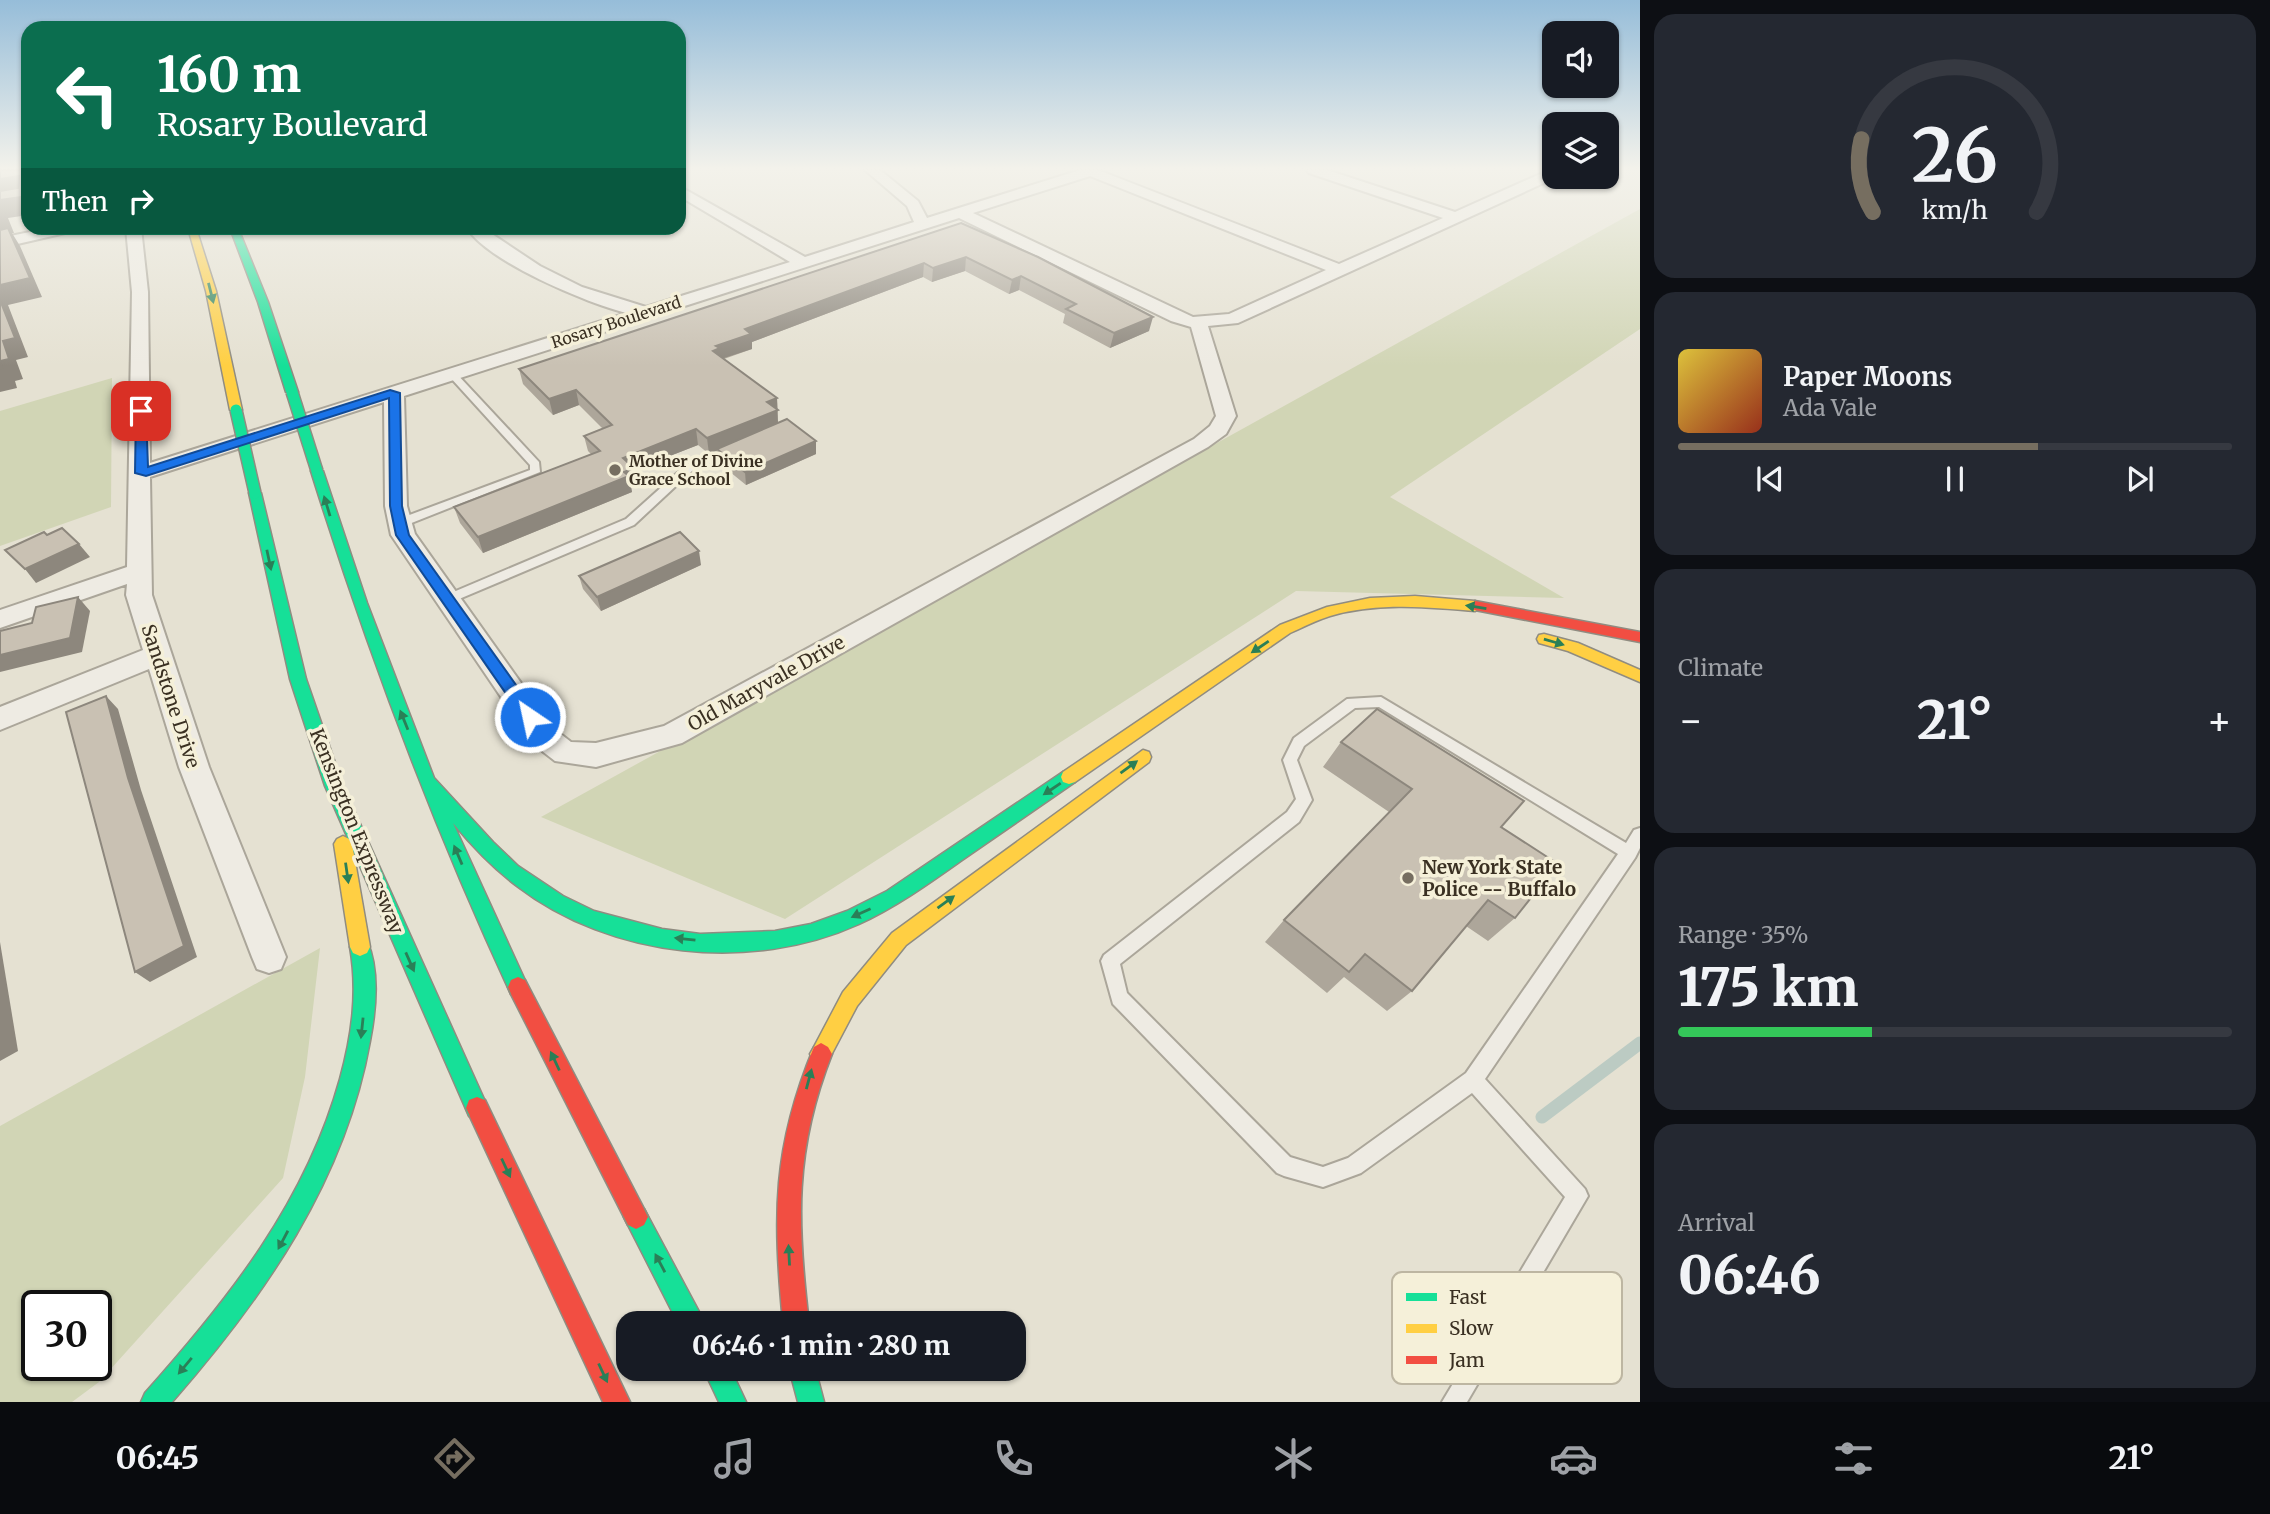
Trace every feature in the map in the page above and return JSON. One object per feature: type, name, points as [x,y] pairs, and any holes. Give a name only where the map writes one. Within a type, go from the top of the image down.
[{"type":"highway","name":"Kensington Expressway","points":[[194,235],[211,291],[298,678],[334,786],[442,1034],[617,1402]]},
{"type":"highway","points":[[237,235],[263,302],[344,558],[459,859],[571,1094],[686,1311]]},
{"type":"highway","points":[[429,783],[500,861],[539,892],[584,915],[637,933],[688,940],[753,942],[798,936],[855,916],[894,897],[1285,629],[1308,617],[1343,606],[1420,601],[1470,605],[1640,637]]},
{"type":"highway","points":[[1335,627],[1364,620],[1429,617],[1516,631],[1573,647],[1640,676]]},
{"type":"highway","points":[[795,1311],[788,1245],[787,1180],[791,1145],[814,1061],[845,1009],[888,950],[932,912],[1154,750]]},
{"type":"highway","points":[[154,1402],[274,1258],[312,1185],[353,1077],[363,1032],[365,977],[334,786]]},
{"type":"highway","points":[[722,1381],[733,1402]]},
{"type":"highway","points":[[805,1381],[811,1402]]},
{"type":"street","points":[[0,243],[35,235]]},
{"type":"street","name":"Sandstone Drive","points":[[134,235],[140,292],[142,473],[139,595],[194,767],[269,957]]},
{"type":"street","points":[[484,235],[520,263],[551,281],[614,305],[646,313]]},
{"type":"street","points":[[758,235],[804,262]]},
{"type":"street","name":"Rosary Boulevard","points":[[142,473],[889,235]]},
{"type":"street","points":[[1007,235],[1177,317],[1202,322],[1232,319],[1418,235]]},
{"type":"street","points":[[1253,235],[1339,270]]},
{"type":"street","name":"Old Maryvale Drive","points":[[394,393],[396,506],[403,535],[543,736],[565,753],[596,755],[672,735],[1201,443],[1219,430],[1226,416],[1202,322]]},
{"type":"street","points":[[0,619],[140,571]]},
{"type":"street","points":[[0,719],[158,655]]},
{"type":"lane","points":[[400,523],[502,487],[535,472],[535,464],[452,374]]},
{"type":"lane","points":[[448,598],[630,522],[688,468],[746,444]]},
{"type":"lane","points":[[1629,853],[1381,702],[1352,703],[1299,742],[1290,760],[1304,800],[1293,817],[1111,961],[1119,998],[1284,1166],[1323,1177],[1354,1166],[1473,1080],[1629,853],[1640,835]]},
{"type":"lane","points":[[1473,1080],[1578,1196],[1532,1272]]},
{"type":"lane","points":[[1454,1402],[1465,1384]]},
{"type":"green space","points":[[1592,235],[1640,235],[1640,329],[1390,497],[1564,598],[1296,591],[785,919],[541,817]]},
{"type":"green space","points":[[112,378],[111,507],[0,546],[0,411]]},
{"type":"green space","points":[[320,948],[305,1077],[283,1178],[112,1368],[112,1290],[21,1290],[21,1381],[100,1381],[72,1402],[0,1402],[0,1126]]},
{"type":"building","points":[[0,235],[11,235],[30,278],[0,285]]},
{"type":"building","points":[[923,235],[989,235],[1038,257],[1153,317],[1114,333],[1066,309],[1076,304],[1021,276],[1012,280],[966,257],[933,268],[924,263],[745,329],[751,334],[716,346],[720,348],[713,351],[777,398],[767,402],[778,410],[707,438],[696,429],[623,458],[634,468],[624,472],[629,476],[478,537],[454,507],[600,451],[584,436],[612,425],[576,390],[549,399],[519,369]]},
{"type":"building","points":[[0,300],[15,338],[3,341],[9,359],[0,361]]},
{"type":"building","points":[[787,419],[816,441],[745,472],[717,449]]},
{"type":"building","points":[[62,528],[79,544],[25,569],[5,550],[44,532],[47,535]]},
{"type":"building","points":[[680,532],[699,551],[597,597],[579,576]]},
{"type":"building","points":[[78,597],[70,638],[0,655],[0,631],[32,623],[36,607]]},
{"type":"building","points":[[106,696],[128,778],[184,946],[135,972],[66,712]]},
{"type":"building","points":[[1377,709],[1524,801],[1501,827],[1558,864],[1515,918],[1488,900],[1412,991],[1365,954],[1349,972],[1284,920],[1412,789],[1341,742]]},
{"type":"waterway","points":[[1542,1117],[1640,1043]]},
{"type":"traffic: fast","points":[[237,235],[263,302],[292,392]]},
{"type":"traffic: fast","points":[[292,392],[317,471]]},
{"type":"traffic: fast","points":[[236,410],[255,493]]},
{"type":"traffic: fast","points":[[317,471],[360,603],[408,733],[460,861],[518,987]]},
{"type":"traffic: fast","points":[[255,493],[298,679],[334,786],[477,1108]]},
{"type":"traffic: fast","points":[[429,783],[499,860],[525,882],[556,902],[625,930],[700,943],[738,943],[811,933],[843,922],[894,897],[1069,777]]},
{"type":"traffic: fast","points":[[154,1402],[250,1287],[302,1203],[324,1158],[342,1112],[361,1035],[365,991],[360,947]]},
{"type":"traffic: fast","points":[[636,1217],[686,1311]]},
{"type":"traffic: fast","points":[[722,1381],[733,1402]]},
{"type":"traffic: fast","points":[[805,1381],[811,1402]]},
{"type":"traffic: slow","points":[[194,235],[211,291],[236,410]]},
{"type":"traffic: slow","points":[[1069,777],[1285,629],[1327,612],[1370,603],[1415,601],[1475,606]]},
{"type":"traffic: slow","points":[[1544,639],[1573,647],[1640,676]]},
{"type":"traffic: slow","points":[[821,1054],[850,999],[899,939],[1143,757]]},
{"type":"traffic: slow","points":[[343,844],[360,947]]},
{"type":"traffic: jam","points":[[1475,606],[1640,637]]},
{"type":"traffic: jam","points":[[518,987],[636,1217]]},
{"type":"traffic: jam","points":[[795,1311],[788,1220],[792,1154],[807,1088],[821,1054]]},
{"type":"traffic: jam","points":[[477,1108],[617,1402]]},
{"type":"place","name":"Mother of Divine Grace School","points":[[615,470]]},
{"type":"place","name":"New York State Police -- Buffalo","points":[[1408,878]]},
{"type":"route","points":[[141,411],[142,473],[394,393],[396,506],[403,535],[530,717]]}]
